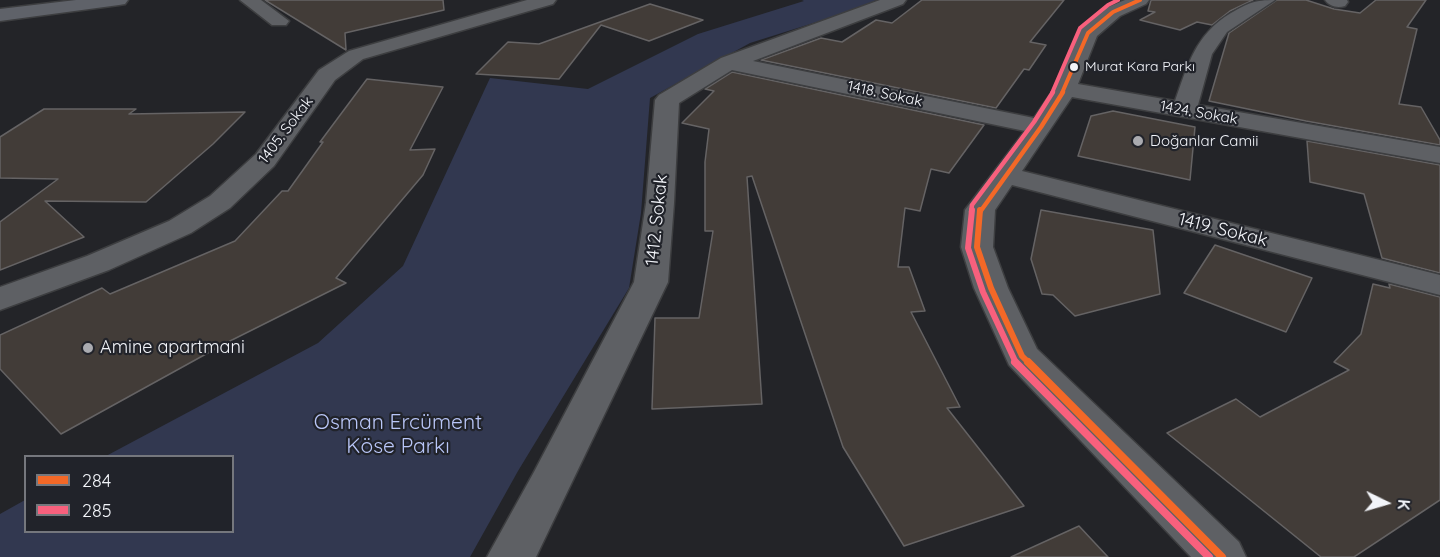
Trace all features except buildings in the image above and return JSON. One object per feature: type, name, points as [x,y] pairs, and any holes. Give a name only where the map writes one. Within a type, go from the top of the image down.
[{"type":"main road","points":[[0,7],[66,0]]},
{"type":"main road","points":[[0,15],[119,0]]},
{"type":"street","points":[[249,0],[279,21]]},
{"type":"street","name":"1405. Sokak","points":[[0,299],[98,263],[180,227],[220,202],[265,160],[327,75],[356,55],[547,0]]},
{"type":"street","name":"1412. Sokak","points":[[511,557],[550,485],[651,282],[660,203],[667,100],[729,63],[897,0]]},
{"type":"street","points":[[1140,0],[1113,12],[1088,33],[1065,89],[1041,127],[980,210],[977,247],[991,288],[1022,356],[1222,557]]},
{"type":"street","points":[[1184,111],[1202,54],[1221,28],[1266,0]]},
{"type":"street","name":"1418. Sokak","points":[[729,63],[1041,127]]},
{"type":"street","name":"1424. Sokak","points":[[1065,89],[1440,155]]},
{"type":"street","name":"1419. Sokak","points":[[1006,174],[1440,285]]},
{"type":"green space","name":"Osman Ercüment Köse Parkı","points":[[802,0],[877,0],[839,15],[750,43],[650,98],[641,213],[629,288],[518,471],[470,557],[0,557],[0,514],[24,501],[24,533],[234,533],[234,455],[108,455],[318,343],[403,266],[490,78],[588,89],[698,34],[804,1]]},
{"type":"transit line","name":"285","points":[[1118,0],[1108,5],[1080,28],[1057,85],[1034,122],[972,205],[968,248],[983,292],[1015,362],[1209,557]]},
{"type":"transit line","name":"284","points":[[1140,0],[1113,12],[1088,33],[1065,89],[1041,127],[980,210],[977,247],[991,288],[1022,356],[1222,557]]},
{"type":"place","name":"Murat Kara Parkı","points":[[1074,67]]},
{"type":"place","name":"Doğanlar Camii","points":[[1138,141]]},
{"type":"place","name":"Amine apartmani","points":[[88,348]]}]
